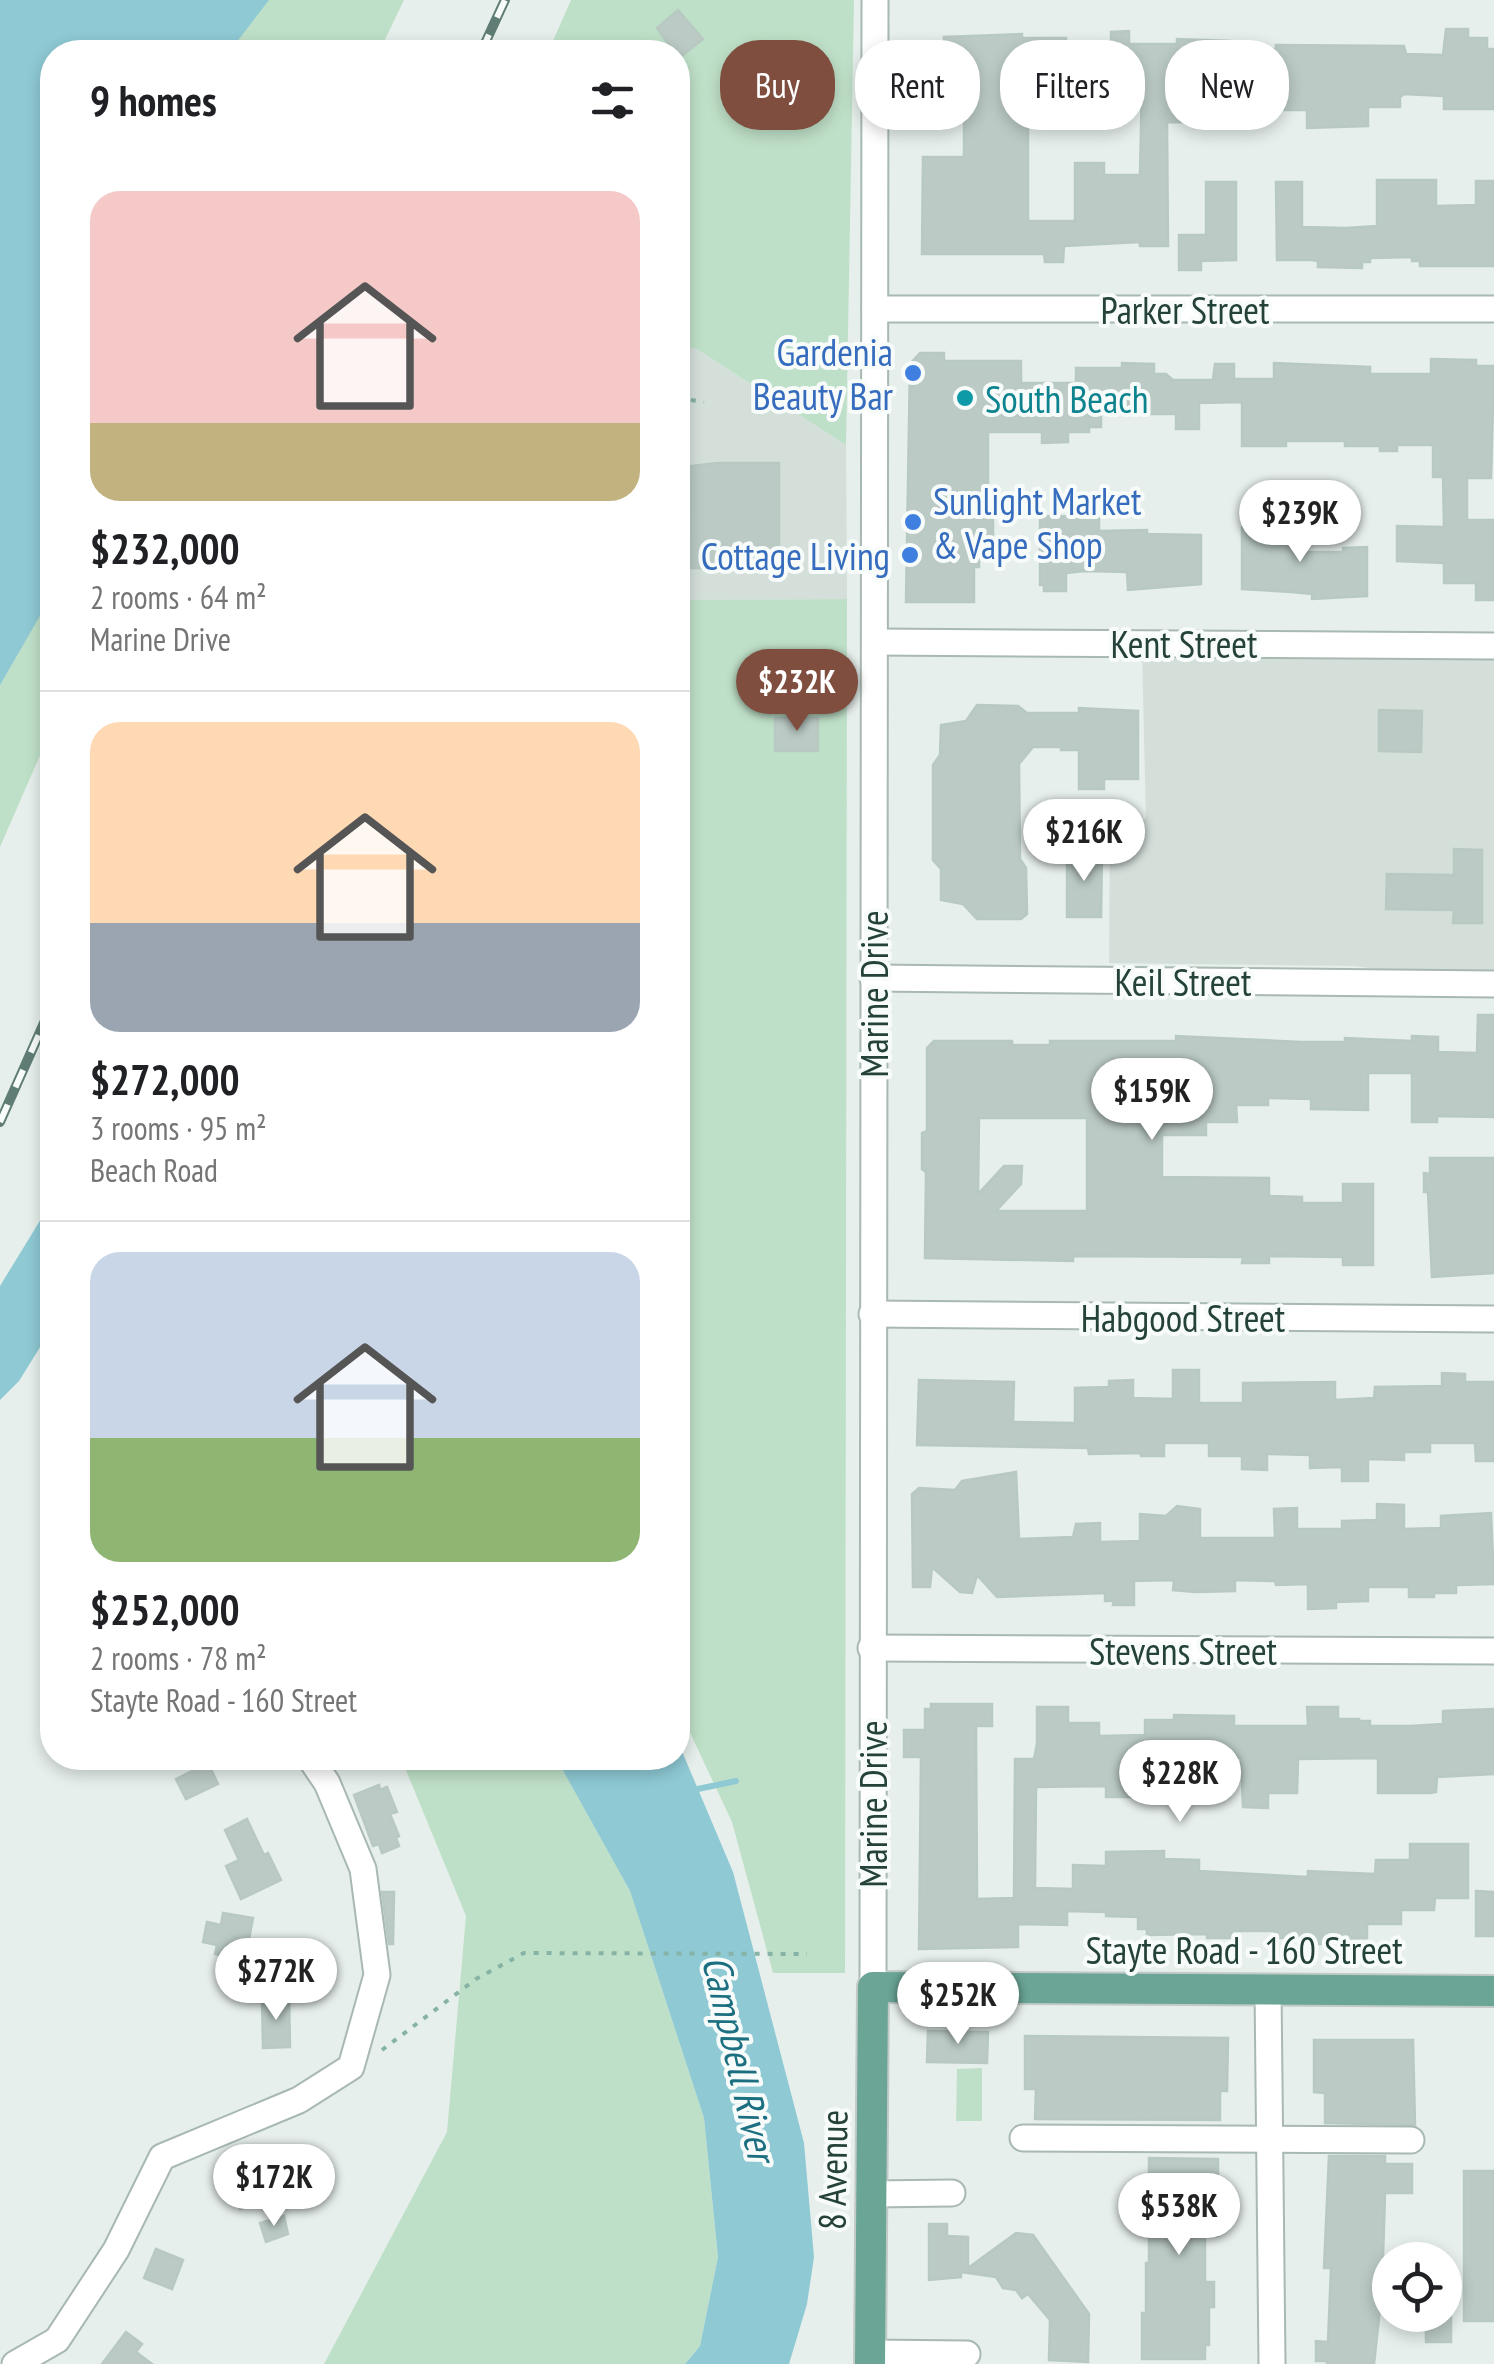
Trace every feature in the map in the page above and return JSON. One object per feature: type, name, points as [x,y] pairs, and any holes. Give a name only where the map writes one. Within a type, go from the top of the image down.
[{"type":"main road","name":"Stayte Road - 160 Street","points":[[872,1987],[1494,1991]]},
{"type":"main road","name":"8 Avenue","points":[[870,2359],[872,1987]]},
{"type":"street","name":"Marine Drive","points":[[872,1987],[876,0]]},
{"type":"street","name":"Parker Street","points":[[876,309],[1494,309]]},
{"type":"street","name":"Kent Street","points":[[875,642],[1494,646]]},
{"type":"street","name":"Keil Street","points":[[873,978],[1494,984]]},
{"type":"street","name":"Habgood Street","points":[[872,1314],[1494,1320]]},
{"type":"street","name":"Stevens Street","points":[[872,1648],[1494,1651]]},
{"type":"street","points":[[15,2364],[57,2340],[116,2250],[162,2158],[299,2100],[351,2066],[377,1974],[363,1869],[318,1770]]},
{"type":"street","points":[[1268,1988],[1272,2364]]},
{"type":"street","points":[[1023,2138],[1411,2140]]},
{"type":"street","points":[[872,2194],[952,2193]]},
{"type":"street","name":"8 Avenue","points":[[870,2359],[967,2354]]},
{"type":"path","points":[[690,400],[704,402]]},
{"type":"path","points":[[351,2066],[366,2062],[476,1979],[524,1952],[807,1954]]},
{"type":"shaded area","points":[[695,348],[846,445],[847,599],[690,600],[690,349]]},
{"type":"shaded area","points":[[1142,652],[1494,658],[1494,973],[1399,972],[1354,966],[1109,963],[1110,817],[1146,819]]},
{"type":"green space","points":[[0,0],[404,0],[385,40],[40,40],[40,755],[0,847]]},
{"type":"green space","points":[[571,0],[854,0],[846,445],[695,348],[690,349],[690,40],[553,40]]},
{"type":"green space","points":[[847,599],[845,1973],[773,1973],[732,1822],[690,1733],[690,600]]},
{"type":"green space","points":[[406,1770],[563,1770],[630,1891],[704,2118],[718,2257],[700,2346],[685,2364],[324,2364],[447,2132],[466,1916]]},
{"type":"green space","points":[[982,2068],[982,2121],[956,2121],[957,2069]]},
{"type":"water","points":[[0,0],[269,0],[238,40],[40,40],[40,616],[0,685]]},
{"type":"water","points":[[40,1221],[40,1347],[19,1381],[0,1400],[0,1286]]},
{"type":"water","name":"Campbell River","points":[[563,1770],[690,1770],[733,1872],[804,2143],[814,2257],[807,2304],[789,2364],[685,2364],[700,2346],[718,2257],[704,2118],[630,1891]]},
{"type":"building","points":[[678,10],[703,39],[690,49],[690,40],[666,40],[657,28]]},
{"type":"building","points":[[1446,29],[1468,29],[1468,38],[1487,38],[1487,49],[1494,49],[1494,109],[1444,109],[1444,96],[1404,94],[1400,107],[1368,107],[1368,126],[1307,128],[1307,110],[1289,110],[1289,45],[1404,46],[1406,54],[1443,55]]},
{"type":"building","points":[[1129,31],[1129,40],[1111,40],[1111,32]]},
{"type":"building","points":[[1022,34],[1022,38],[1066,38],[1000,40],[1000,130],[1028,130],[1028,221],[1075,221],[1075,163],[1104,163],[1104,175],[1140,175],[1141,130],[1145,130],[1145,44],[1165,44],[1168,246],[1140,246],[1140,242],[1064,246],[1063,262],[1045,262],[1044,254],[922,254],[923,157],[964,157],[964,130],[980,130],[980,40],[944,37]]},
{"type":"building","points":[[1377,180],[1436,180],[1436,206],[1476,205],[1476,181],[1494,181],[1494,266],[1420,266],[1420,261],[1412,261],[1412,257],[1370,258],[1370,262],[1362,262],[1362,268],[1318,267],[1318,261],[1311,260],[1277,260],[1276,182],[1302,182],[1302,227],[1346,228],[1377,226]]},
{"type":"building","points":[[1206,182],[1236,182],[1236,260],[1201,261],[1201,270],[1179,270],[1179,235],[1206,235]]},
{"type":"building","points":[[920,353],[944,353],[944,361],[1021,361],[1021,383],[1076,383],[1076,368],[1122,368],[1122,363],[1154,364],[1154,374],[1166,374],[1173,380],[1213,380],[1215,364],[1234,364],[1234,379],[1274,379],[1274,363],[1370,367],[1370,374],[1431,374],[1431,359],[1476,360],[1476,366],[1494,366],[1491,478],[1467,478],[1467,520],[1494,520],[1494,600],[1476,600],[1476,583],[1444,583],[1444,563],[1397,561],[1397,526],[1444,527],[1443,477],[1433,477],[1433,445],[1397,445],[1397,451],[1380,451],[1380,446],[1345,446],[1345,441],[1242,446],[1242,402],[1199,403],[1199,429],[1176,429],[1176,414],[1143,414],[1141,407],[1101,406],[1101,427],[1089,427],[1089,432],[1068,432],[1068,442],[1042,443],[1042,432],[988,432],[988,509],[993,509],[993,538],[979,538],[974,602],[906,602],[910,364]]},
{"type":"building","points":[[779,463],[779,569],[690,568],[691,466]]},
{"type":"building","points":[[1040,516],[1099,517],[1099,531],[1201,535],[1201,584],[1128,590],[1127,572],[1084,571],[1066,573],[1066,591],[1044,591],[1044,585],[1040,585]]},
{"type":"building","points":[[1276,522],[1302,522],[1302,552],[1343,552],[1343,548],[1367,547],[1367,596],[1312,599],[1312,594],[1242,589],[1242,527],[1276,528]]},
{"type":"building","points":[[977,705],[1018,706],[1027,713],[1079,713],[1079,708],[1138,711],[1138,779],[1104,779],[1104,789],[1079,789],[1079,750],[1061,747],[1033,747],[1019,764],[1020,859],[1026,868],[1027,914],[1021,919],[977,919],[963,904],[941,900],[941,869],[933,860],[933,765],[940,755],[941,725],[966,721]]},
{"type":"building","points":[[1379,710],[1422,711],[1421,752],[1379,751]]},
{"type":"building","points":[[775,718],[818,718],[818,751],[775,751]]},
{"type":"building","points":[[1454,849],[1482,850],[1482,923],[1453,923],[1454,910],[1386,909],[1387,874],[1454,875]]},
{"type":"building","points":[[1067,852],[1102,852],[1101,917],[1067,917]]},
{"type":"building","points":[[1478,1015],[1494,1015],[1494,1117],[1437,1116],[1437,1122],[1412,1122],[1412,1073],[1368,1073],[1368,1110],[1311,1109],[1311,1099],[1268,1098],[1268,1105],[1236,1105],[1237,1122],[1206,1122],[1206,1135],[1162,1135],[1162,1177],[1269,1178],[1269,1196],[1302,1197],[1302,1203],[1343,1203],[1343,1184],[1373,1184],[1373,1265],[1343,1265],[1343,1257],[1269,1256],[1269,1263],[1242,1263],[1243,1257],[1073,1256],[1073,1261],[925,1258],[926,1172],[922,1169],[922,1133],[927,1131],[927,1048],[934,1041],[1050,1045],[1050,1041],[1176,1041],[1176,1036],[1345,1042],[1345,1038],[1412,1041],[1412,1036],[1438,1037],[1438,1052],[1477,1053]],"holes":[[[979,1118],[1087,1118],[1087,1211],[996,1211],[1021,1184],[1022,1166],[1004,1166],[978,1194]]]},
{"type":"building","points":[[1430,1158],[1494,1158],[1493,1273],[1432,1277],[1428,1192],[1424,1192],[1424,1173],[1430,1174]]},
{"type":"building","points":[[1173,1370],[1199,1370],[1199,1403],[1243,1403],[1243,1383],[1335,1382],[1335,1400],[1374,1398],[1375,1387],[1442,1386],[1442,1373],[1465,1374],[1465,1382],[1494,1382],[1494,1461],[1476,1461],[1475,1443],[1430,1443],[1430,1452],[1404,1452],[1404,1460],[1368,1459],[1368,1481],[1342,1481],[1342,1467],[1310,1468],[1310,1455],[1267,1454],[1267,1470],[1242,1469],[1242,1456],[1209,1456],[1209,1443],[1164,1443],[1164,1456],[1089,1454],[1088,1448],[917,1445],[919,1380],[1014,1382],[1013,1422],[1075,1423],[1075,1388],[1109,1387],[1109,1381],[1133,1380],[1133,1398],[1173,1399]]},
{"type":"building","points":[[1016,1472],[1019,1539],[1073,1537],[1076,1524],[1100,1523],[1100,1542],[1140,1541],[1140,1514],[1166,1516],[1177,1506],[1200,1509],[1200,1538],[1275,1538],[1274,1509],[1297,1508],[1297,1529],[1342,1529],[1342,1521],[1377,1520],[1377,1504],[1404,1505],[1404,1529],[1441,1528],[1441,1516],[1491,1513],[1494,1584],[1456,1585],[1456,1593],[1434,1593],[1434,1597],[1409,1597],[1409,1587],[1368,1587],[1368,1601],[1336,1602],[1336,1608],[1308,1609],[1308,1584],[1276,1585],[1275,1581],[1235,1580],[1235,1591],[1196,1592],[1173,1590],[1174,1580],[1134,1581],[1134,1605],[1113,1605],[1114,1601],[1105,1601],[1105,1593],[997,1597],[977,1575],[972,1593],[960,1592],[932,1567],[930,1587],[913,1587],[912,1494],[919,1488],[955,1490],[962,1481]]},
{"type":"building","points":[[931,1704],[992,1704],[992,1726],[976,1726],[977,1899],[1014,1898],[1015,1759],[1034,1759],[1037,1707],[1068,1707],[1068,1723],[1099,1723],[1099,1736],[1145,1735],[1145,1720],[1174,1720],[1174,1715],[1234,1716],[1234,1726],[1308,1726],[1307,1707],[1338,1707],[1338,1719],[1370,1721],[1370,1726],[1410,1726],[1443,1724],[1443,1711],[1494,1709],[1494,1774],[1437,1777],[1436,1792],[1378,1793],[1378,1758],[1298,1759],[1297,1793],[1268,1793],[1268,1808],[1243,1807],[1241,1758],[1198,1758],[1199,1797],[1175,1798],[1175,1789],[1131,1788],[1131,1797],[1106,1797],[1106,1786],[1036,1787],[1035,1888],[1073,1889],[1073,1865],[1106,1866],[1106,1852],[1164,1851],[1164,1859],[1199,1860],[1199,1871],[1308,1877],[1308,1871],[1375,1874],[1376,1860],[1410,1860],[1410,1844],[1468,1844],[1468,1898],[1435,1898],[1434,1910],[1401,1910],[1401,1924],[1367,1924],[1367,1938],[1332,1939],[1332,1944],[1309,1944],[1309,1938],[1275,1938],[1275,1931],[1232,1931],[1232,1938],[1207,1938],[1207,1934],[1147,1935],[1147,1929],[1138,1929],[1138,1917],[1067,1911],[1067,1925],[1018,1924],[1018,1947],[919,1949],[921,1757],[904,1757],[904,1730],[925,1730],[925,1709],[931,1709]]},
{"type":"building","points":[[194,1770],[211,1770],[218,1784],[186,1799],[176,1779]]},
{"type":"building","points":[[379,1785],[380,1790],[387,1787],[397,1812],[390,1814],[399,1836],[399,1846],[382,1853],[379,1844],[373,1846],[354,1795]]},
{"type":"building","points":[[247,1819],[281,1880],[241,1899],[226,1866],[239,1860],[225,1830]]},
{"type":"building","points":[[1476,1891],[1494,1892],[1494,1936],[1476,1936]]},
{"type":"building","points":[[382,1892],[394,1892],[393,1944],[389,1944]]},
{"type":"building","points":[[223,1913],[253,1918],[245,1960],[215,1954],[217,1945],[203,1942],[207,1922],[221,1925]]},
{"type":"building","points":[[262,1998],[289,1998],[290,2047],[263,2048]]},
{"type":"building","points":[[928,2031],[988,2032],[987,2063],[927,2062]]},
{"type":"building","points":[[1025,2036],[1228,2038],[1227,2091],[1220,2091],[1220,2120],[1035,2119],[1036,2089],[1025,2089]]},
{"type":"building","points":[[1314,2040],[1413,2040],[1415,2125],[1325,2123],[1325,2093],[1314,2092]]},
{"type":"building","points":[[252,2153],[290,2165],[273,2171],[277,2182],[252,2189],[257,2204],[240,2209],[227,2173],[244,2167],[241,2157]]},
{"type":"building","points":[[1329,2156],[1385,2156],[1385,2164],[1412,2164],[1412,2193],[1385,2193],[1383,2242],[1372,2242],[1372,2332],[1377,2332],[1374,2364],[1316,2361],[1316,2341],[1328,2342],[1331,2268],[1324,2268]]},
{"type":"building","points":[[1149,2158],[1218,2159],[1218,2236],[1205,2236],[1205,2282],[1214,2282],[1214,2307],[1209,2307],[1205,2359],[1142,2359],[1142,2313],[1146,2313],[1149,2263]]},
{"type":"building","points":[[1464,2171],[1494,2171],[1494,2321],[1464,2321]]},
{"type":"building","points":[[284,2216],[288,2234],[266,2242],[260,2223]]},
{"type":"building","points":[[929,2224],[947,2224],[947,2236],[968,2237],[968,2268],[1016,2233],[1033,2235],[1089,2314],[1088,2362],[1049,2360],[1050,2320],[1028,2294],[1022,2298],[1016,2290],[1003,2288],[996,2277],[961,2272],[961,2277],[929,2280]]},
{"type":"building","points":[[156,2249],[183,2260],[172,2289],[144,2278]]},
{"type":"building","points":[[126,2332],[142,2344],[136,2352],[152,2364],[102,2364]]},
{"type":"building","points":[[1426,2332],[1451,2332],[1451,2342],[1426,2342]]},
{"type":"waterway","points":[[693,1790],[736,1781]]},
{"type":"railway","points":[[487,40],[505,0]]},
{"type":"railway","points":[[0,1122],[40,1032]]},
{"type":"place","name":"Gardenia Beauty Bar","points":[[913,373]]},
{"type":"place","name":"South Beach","points":[[965,398]]},
{"type":"place","name":"Sunlight Market & Vape Shop","points":[[913,522]]},
{"type":"place","name":"Cottage Living","points":[[910,555]]}]
